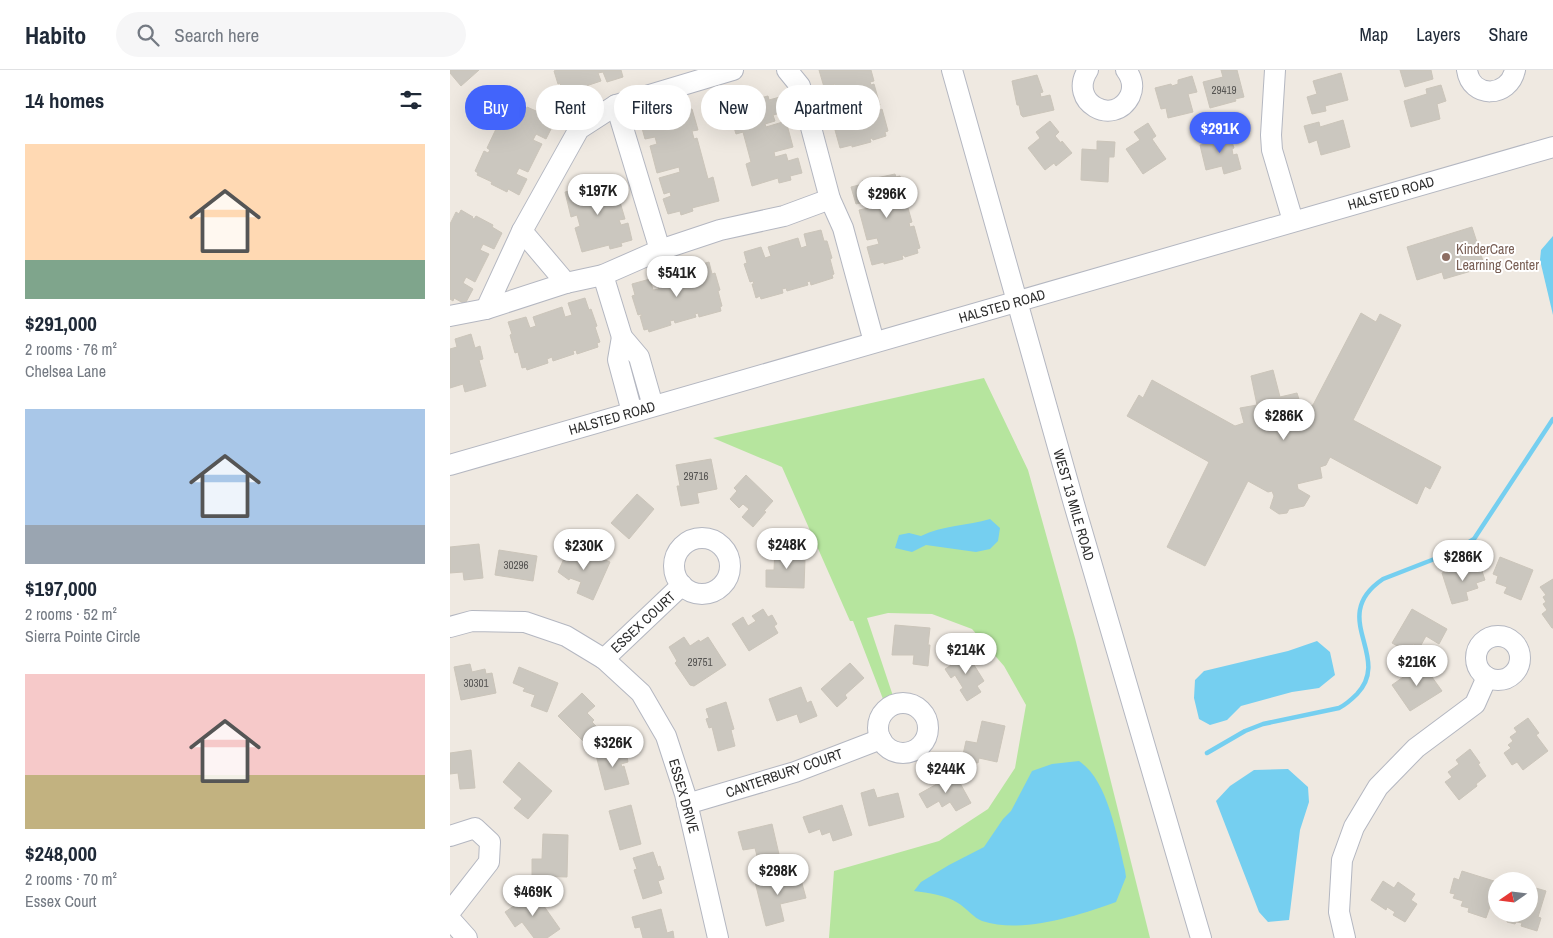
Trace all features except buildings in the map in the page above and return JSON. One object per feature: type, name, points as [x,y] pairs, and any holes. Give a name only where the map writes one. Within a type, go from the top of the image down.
[{"type":"street","points":[[682,85],[732,70]]},
{"type":"street","points":[[787,70],[800,86],[830,199],[843,228],[874,342]]},
{"type":"street","name":"WEST 13 MILE ROAD","points":[[952,70],[1016,302],[1201,938]]},
{"type":"street","points":[[1088,70],[1083,83],[1086,99],[1099,109],[1107,110],[1115,109],[1128,99],[1132,84],[1126,70]]},
{"type":"street","points":[[1275,70],[1271,135],[1272,150],[1293,222]]},
{"type":"street","points":[[1467,70],[1470,81],[1476,87],[1491,92],[1507,86],[1512,80],[1515,70]]},
{"type":"street","points":[[486,309],[522,231],[579,130],[614,106]]},
{"type":"street","points":[[624,130],[660,250]]},
{"type":"street","name":"HALSTED ROAD","points":[[450,465],[1553,147]]},
{"type":"street","points":[[450,316],[486,309],[566,283],[602,275],[660,250],[720,230],[784,216],[830,199]]},
{"type":"street","points":[[522,231],[566,283]]},
{"type":"street","points":[[602,275],[622,337],[639,357],[653,406]]},
{"type":"street","points":[[622,337],[618,360],[632,412]]},
{"type":"street","name":"ESSEX COURT","points":[[604,659],[682,585]]},
{"type":"street","name":"ESSEX DRIVE","points":[[450,627],[472,621],[525,622],[566,636],[604,659],[641,693],[666,736],[687,804],[718,938]]},
{"type":"street","points":[[1345,938],[1339,912],[1342,860],[1354,827],[1378,787],[1416,748],[1475,704],[1487,677]]},
{"type":"street","name":"CANTERBURY COURT","points":[[687,804],[795,772],[881,739]]},
{"type":"street","points":[[450,836],[475,828],[490,842],[489,862],[450,912]]},
{"type":"street","points":[[450,919],[467,938]]},
{"type":"green space","points":[[984,378],[1028,470],[1075,638],[1150,938],[829,938],[834,871],[939,841],[988,809],[1015,768],[1026,705],[1004,666],[972,629],[932,614],[888,613],[867,618],[893,696],[883,699],[853,621],[850,621],[782,467],[713,438]]},
{"type":"water","points":[[1553,236],[1553,315],[1540,260],[1541,250]]},
{"type":"water","points":[[990,519],[1000,528],[998,541],[990,549],[976,552],[926,545],[912,552],[895,548],[899,535],[909,533],[921,536],[929,532]]},
{"type":"water","points":[[1317,641],[1330,652],[1335,675],[1319,688],[1292,692],[1241,706],[1227,720],[1210,725],[1199,719],[1194,698],[1195,680],[1204,671],[1288,651]]},
{"type":"water","points":[[1079,761],[1097,781],[1115,826],[1126,877],[1116,902],[1067,918],[1049,922],[1014,925],[982,921],[953,900],[914,891],[921,882],[984,847],[1003,819],[1011,811],[1032,771],[1052,764]]},
{"type":"water","points":[[1288,769],[1308,787],[1309,802],[1300,830],[1289,920],[1268,922],[1259,912],[1216,801],[1230,786],[1254,770]]},
{"type":"waterway","points":[[1207,753],[1245,731],[1263,724],[1339,708],[1353,698],[1366,680],[1368,665],[1360,622],[1360,608],[1367,593],[1383,579],[1455,551],[1474,539],[1553,419]]},
{"type":"place","name":"KinderCare Learning Center","points":[[1446,257]]}]
